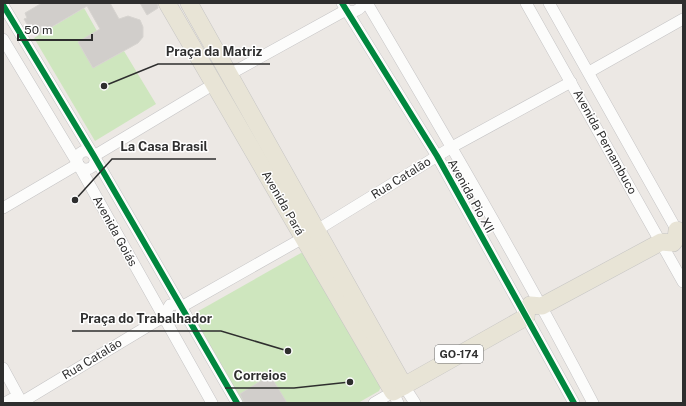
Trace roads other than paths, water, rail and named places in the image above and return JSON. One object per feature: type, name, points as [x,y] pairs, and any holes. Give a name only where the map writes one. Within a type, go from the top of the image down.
[{"type":"main road","name":"Avenida Pará","points":[[167,3],[214,84],[310,234]]},
{"type":"main road","name":"Avenida Pará","points":[[189,3],[230,74],[310,234],[398,394]]},
{"type":"main road","name":"GO-174","points":[[398,394],[526,316],[526,309],[530,305],[542,306],[661,242],[672,243],[681,233]]},
{"type":"street","points":[[94,156],[214,84],[216,74],[221,72],[230,74],[345,5],[355,11],[359,10],[364,3]]},
{"type":"street","name":"Avenida Pio XII","points":[[367,3],[452,147],[542,306],[593,403]]},
{"type":"street","name":"Avenida Pernambuco","points":[[526,3],[683,282]]},
{"type":"street","name":"Avenida Pernambuco","points":[[549,3],[681,233]]},
{"type":"street","points":[[3,4],[3,10]]},
{"type":"street","points":[[3,4],[183,306],[237,403]]},
{"type":"street","name":"Avenida Pio XII","points":[[345,5],[436,156],[574,403]]},
{"type":"street","name":"Rua Catalão","points":[[5,403],[12,399],[22,403],[163,317],[169,319],[176,318],[181,313],[183,306],[310,234],[436,156],[571,82],[572,75],[576,70],[583,69],[589,72],[683,20]]},
{"type":"street","name":"Avenida Goiás","points":[[3,39],[78,164],[212,403]]},
{"type":"street","points":[[3,208],[78,164],[77,158],[82,152],[90,152],[94,156]]},
{"type":"street","points":[[3,368],[22,403]]},
{"type":"street","points":[[374,403],[398,394]]},
{"type":"street","name":"Avenida Pará","points":[[398,394],[415,403]]},
{"type":"place","name":"Praça da Matriz","points":[[104,86]]},
{"type":"place","name":"La Casa Brasil","points":[[75,200]]},
{"type":"place","name":"Praça do Trabalhador","points":[[288,351]]},
{"type":"place","name":"Correios","points":[[350,382]]}]
